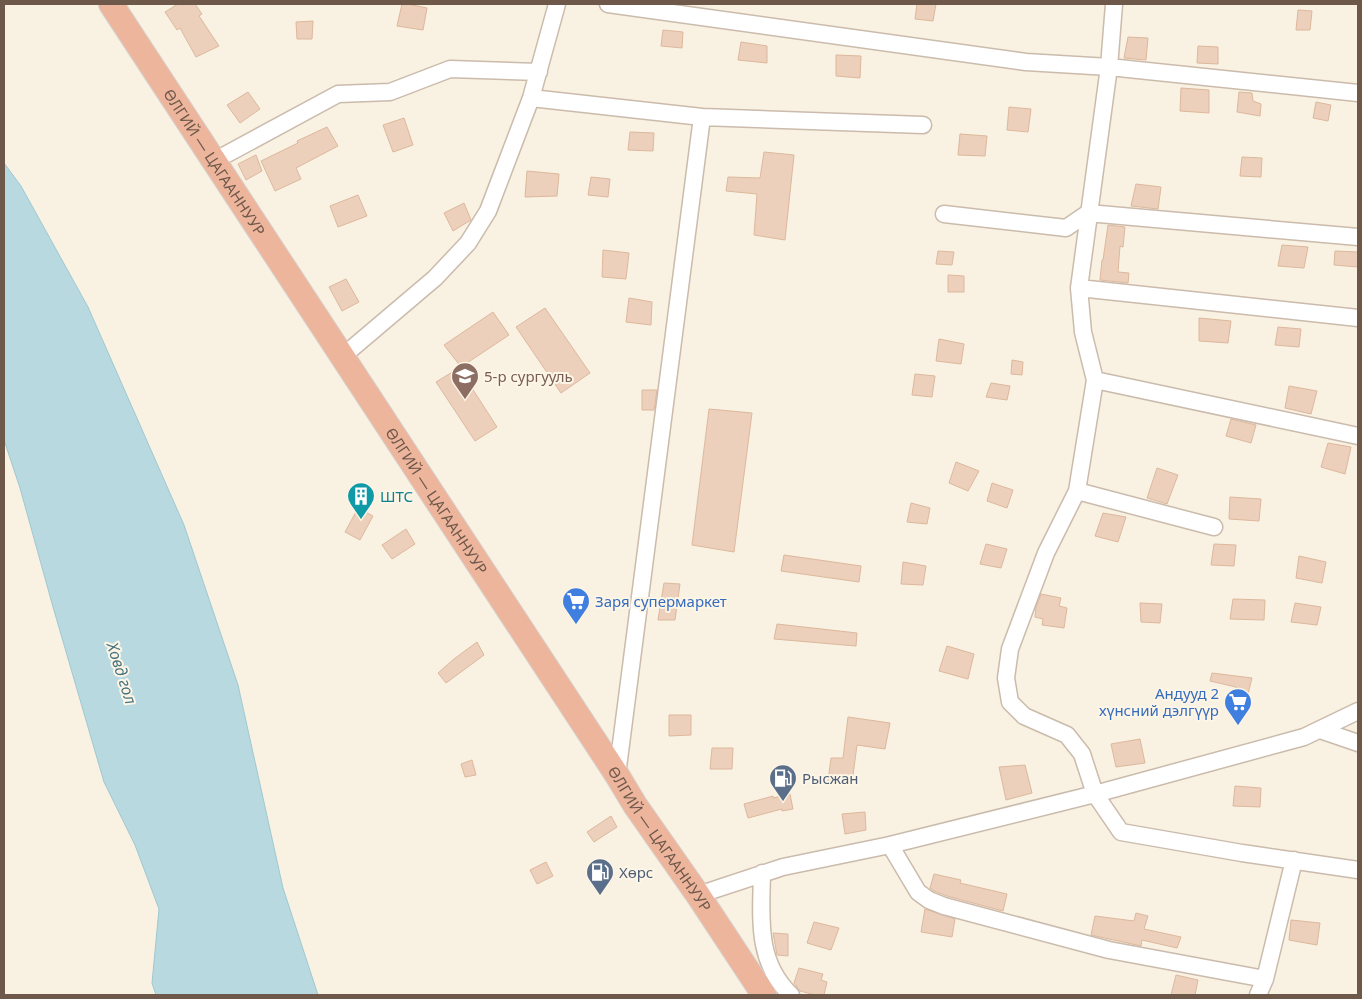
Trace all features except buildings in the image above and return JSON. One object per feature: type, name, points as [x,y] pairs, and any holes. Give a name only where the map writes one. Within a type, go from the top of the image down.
[{"type":"highway","name":"ӨЛГИЙ — ЦАГААННУУР","points":[[111,4],[617,774],[635,805],[698,895],[764,995]]},
{"type":"street","points":[[343,356],[435,278],[468,243],[488,211],[531,98],[557,4]]},
{"type":"street","points":[[608,4],[1026,62],[1109,67],[1358,93]]},
{"type":"street","points":[[1114,4],[1109,67],[1079,288],[1083,332],[1095,380],[1077,491],[1046,553],[1010,649],[1006,678],[1010,702],[1024,716],[1067,735],[1082,754],[1095,794],[1121,832],[1242,854],[1358,870]]},
{"type":"street","points":[[214,161],[338,94],[390,92],[450,69],[538,72]]},
{"type":"street","points":[[531,98],[702,117],[923,125]]},
{"type":"street","points":[[617,774],[702,117]]},
{"type":"street","points":[[944,214],[1066,228],[1088,213],[1358,237]]},
{"type":"street","points":[[1079,288],[1358,318]]},
{"type":"street","points":[[1095,380],[1358,436]]},
{"type":"street","points":[[1077,491],[1214,527]]},
{"type":"street","points":[[698,895],[783,867],[890,845],[1095,794],[1304,737],[1358,711]]},
{"type":"street","points":[[1320,730],[1358,743]]},
{"type":"street","points":[[890,845],[918,892],[929,900],[944,906],[1109,950],[1265,980]]},
{"type":"street","points":[[1258,995],[1265,980],[1294,860]]},
{"type":"street","points":[[762,874],[761,928],[766,954],[772,969],[791,995]]},
{"type":"water","name":"Ховд гол","points":[[4,163],[21,186],[88,307],[184,525],[238,685],[283,888],[318,995],[156,995],[152,983],[159,909],[135,845],[104,782],[20,488],[4,440]]},
{"type":"place","name":"5-р сургууль","points":[[465,400]]},
{"type":"place","name":"ШТС","points":[[361,520]]},
{"type":"place","name":"Заря супермаркет","points":[[576,625]]},
{"type":"place","name":"Андууд 2 хүнсний дэлгүүр","points":[[1238,726]]},
{"type":"place","name":"Рысжан","points":[[783,802]]},
{"type":"place","name":"Хөрс","points":[[600,896]]}]
